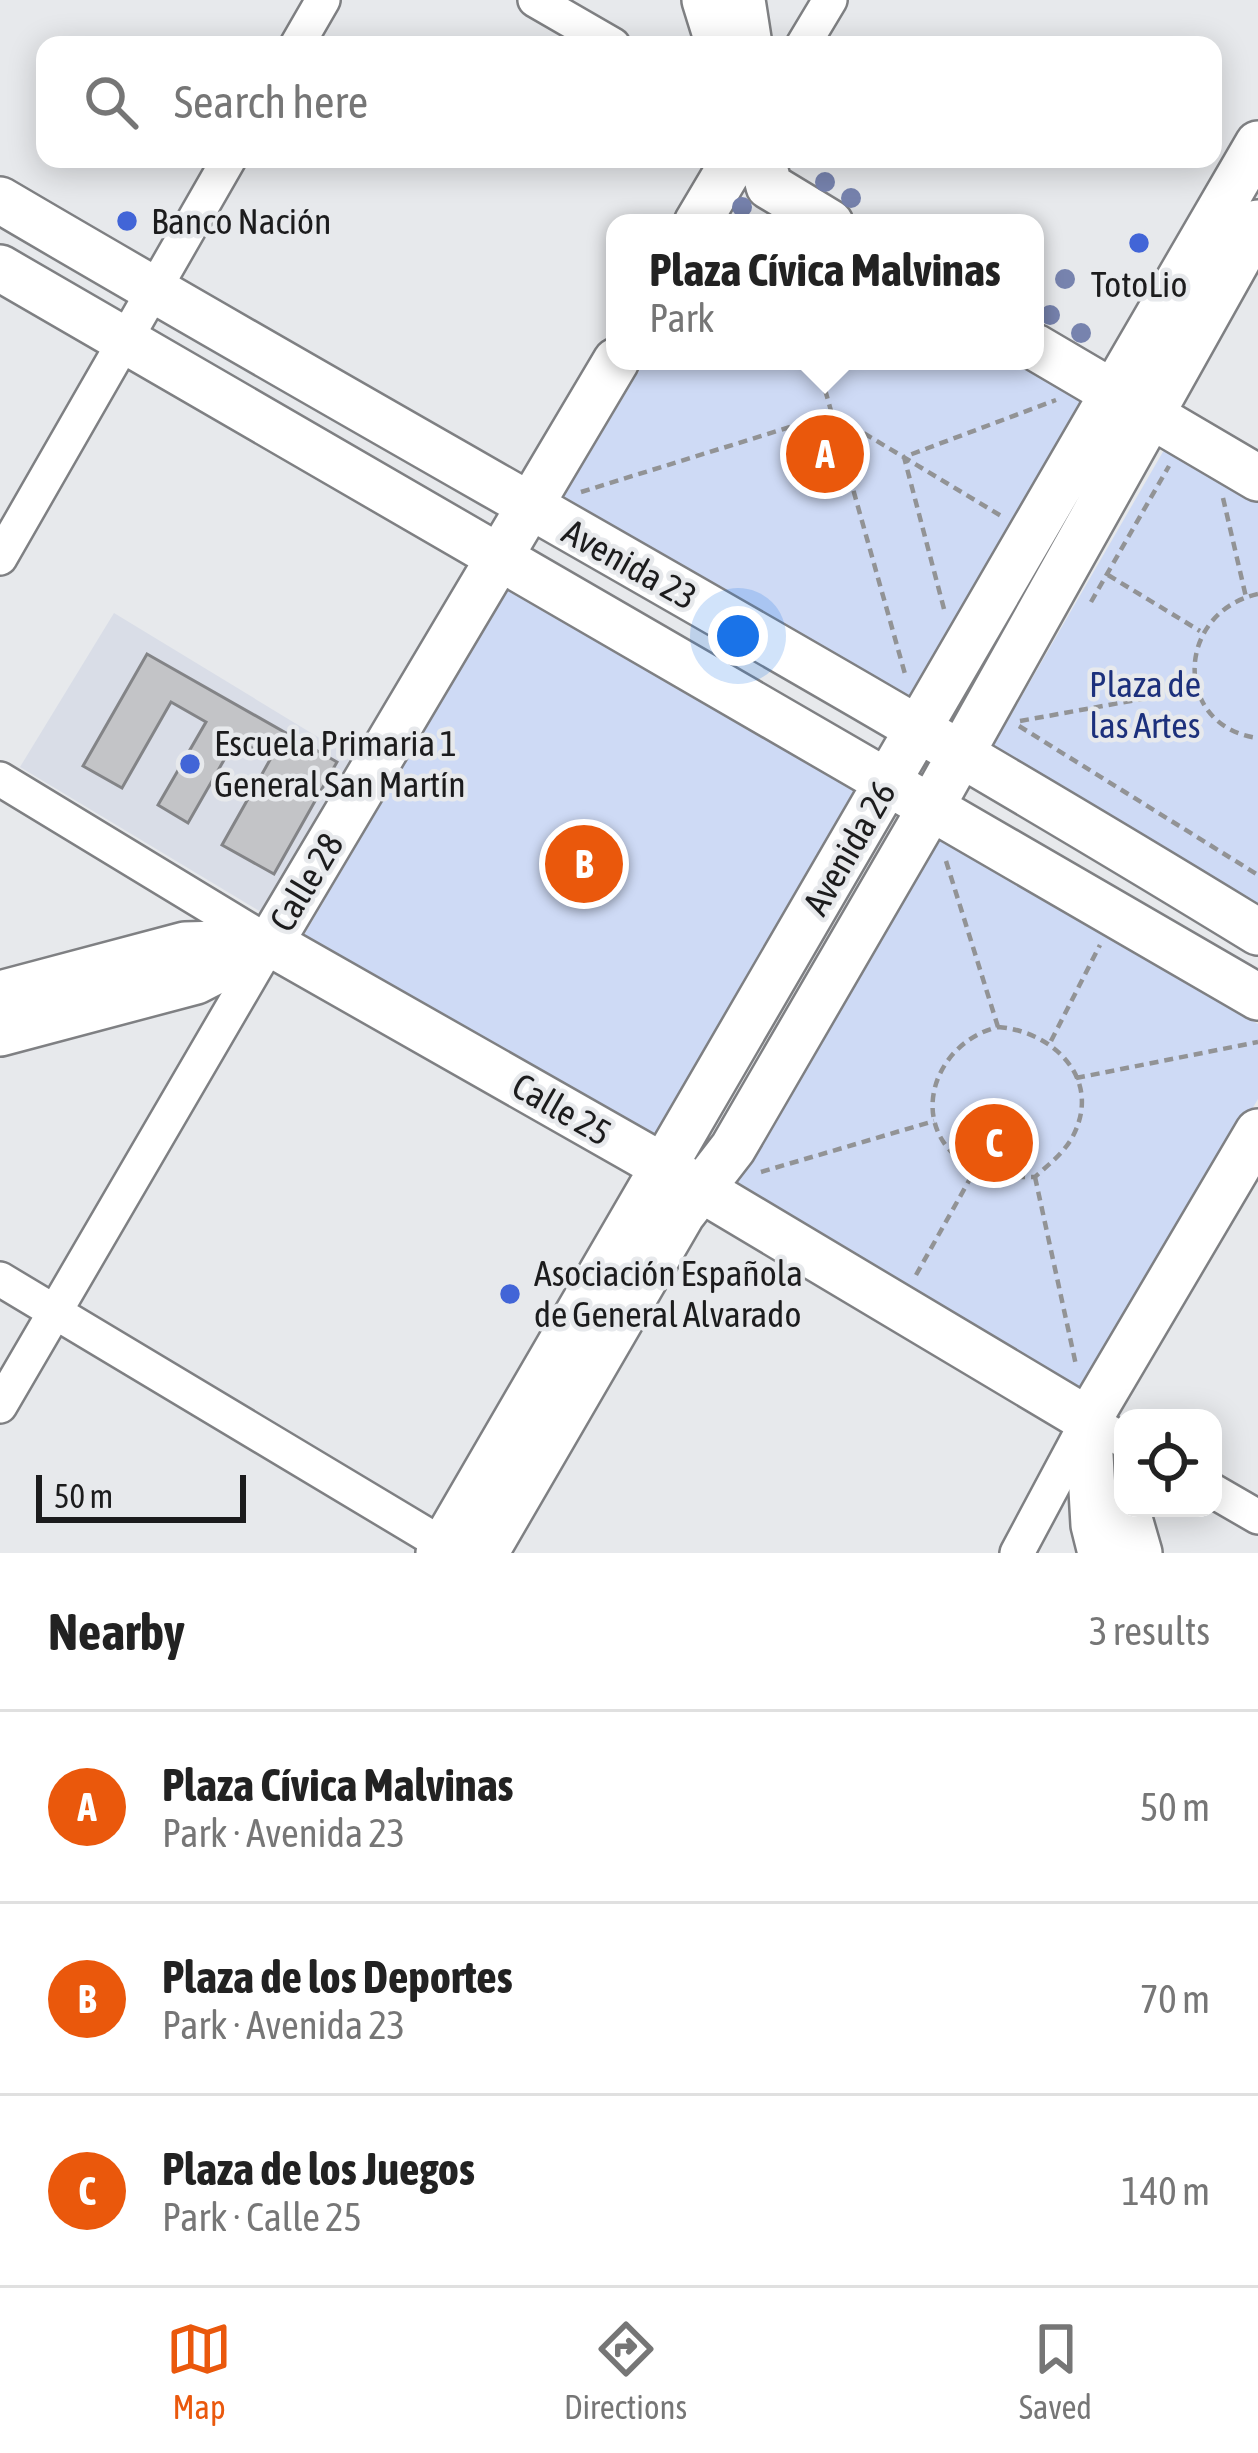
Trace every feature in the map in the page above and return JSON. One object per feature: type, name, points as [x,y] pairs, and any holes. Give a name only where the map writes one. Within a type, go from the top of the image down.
[{"type":"main road","points":[[704,0],[716,36]]},
{"type":"main road","points":[[742,0],[748,36]]},
{"type":"main road","name":"Avenida 26","points":[[456,1551],[683,1178],[905,752],[1034,535],[1105,389],[1258,144]]},
{"type":"main road","points":[[702,213],[755,168],[818,214]]},
{"type":"main road","name":"Avenida 23","points":[[0,200],[529,508],[905,752],[930,809],[1258,997]]},
{"type":"main road","name":"Avenida 26","points":[[683,1178],[733,1148],[1154,417],[1258,223]]},
{"type":"main road","name":"Avenida 23","points":[[0,268],[499,560],[905,752],[964,751],[1258,932]]},
{"type":"main road","points":[[1044,352],[1154,417],[1249,489]]},
{"type":"main road","name":"Calle 28","points":[[270,943],[611,370]]},
{"type":"main road","points":[[0,994],[185,945],[270,943]]},
{"type":"main road","points":[[0,1033],[196,981],[270,943]]},
{"type":"main road","name":"Calle 25","points":[[270,943],[683,1178],[1105,1430]]},
{"type":"main road","points":[[1101,1553],[1094,1525],[1105,1430],[1258,1132]]},
{"type":"main road","points":[[1105,1430],[1114,1466]]},
{"type":"main road","points":[[1128,1517],[1139,1553]]},
{"type":"street","points":[[302,36],[323,0]]},
{"type":"street","points":[[535,0],[598,36]]},
{"type":"street","points":[[808,36],[830,0]]},
{"type":"street","points":[[0,558],[224,168]]},
{"type":"street","name":"Calle 25","points":[[0,778],[270,943]]},
{"type":"street","name":"Calle 28","points":[[0,1406],[270,943]]},
{"type":"street","points":[[0,1279],[456,1551]]},
{"type":"street","points":[[1017,1553],[1105,1430]]},
{"type":"street","points":[[1222,1496],[1258,1517]]},
{"type":"path","points":[[820,370],[905,752]]},
{"type":"path","points":[[904,458],[1105,389]]},
{"type":"path","points":[[529,508],[832,414],[1034,535]]},
{"type":"path","points":[[904,458],[957,662]]},
{"type":"path","points":[[1084,612],[1172,462],[1188,471]]},
{"type":"path","points":[[1246,597],[1221,489],[1249,489]]},
{"type":"path","points":[[1108,575],[1201,632]]},
{"type":"path","points":[[1258,595],[1217,613],[1201,632],[1194,663],[1197,688],[1209,711],[1228,728],[1258,738]]},
{"type":"path","points":[[1013,722],[1197,688]]},
{"type":"path","points":[[1013,722],[1025,704]]},
{"type":"path","points":[[1013,722],[1258,875]]},
{"type":"path","points":[[930,809],[998,1027]]},
{"type":"path","points":[[1051,1041],[1114,918]]},
{"type":"path","points":[[998,1027],[1024,1029],[1051,1041],[1070,1060],[1082,1095],[1076,1131],[1035,1178],[975,1170],[954,1156],[934,1121],[932,1096],[940,1066],[957,1046],[998,1027]]},
{"type":"path","points":[[1076,1078],[1258,1042]]},
{"type":"path","points":[[683,1178],[934,1121]]},
{"type":"path","points":[[898,1306],[975,1170]]},
{"type":"path","points":[[1035,1178],[1105,1430]]},
{"type":"shaded area","name":"Escuela Primaria 1 General San Martín","points":[[114,613],[359,762],[266,915],[20,767]]},
{"type":"green space","points":[[640,370],[1032,370],[1090,405],[915,706],[560,503]]},
{"type":"green space","name":"Plaza de las Artes","points":[[1164,450],[1258,503],[1258,905],[993,746]]},
{"type":"green space","points":[[510,585],[864,793],[658,1142],[304,935]]},
{"type":"green space","points":[[937,836],[1258,1024],[1258,1099],[1085,1393],[730,1186]]},
{"type":"building","points":[[147,654],[337,762],[274,874],[222,845],[271,758],[236,739],[188,823],[158,805],[206,722],[171,702],[122,788],[83,766]]},
{"type":"place","name":"Banco Nación","points":[[127,221]]},
{"type":"place","name":"TotoLio","points":[[1139,243]]},
{"type":"place","name":"Plaza Cívica Malvinas","points":[[825,454]]},
{"type":"place","name":"Escuela Primaria 1 General San Martín","points":[[190,764]]},
{"type":"place","name":"Plaza de los Deportes","points":[[584,864]]},
{"type":"place","name":"Plaza de los Juegos","points":[[994,1143]]},
{"type":"place","name":"Asociación Española de General Alvarado","points":[[510,1294]]}]
